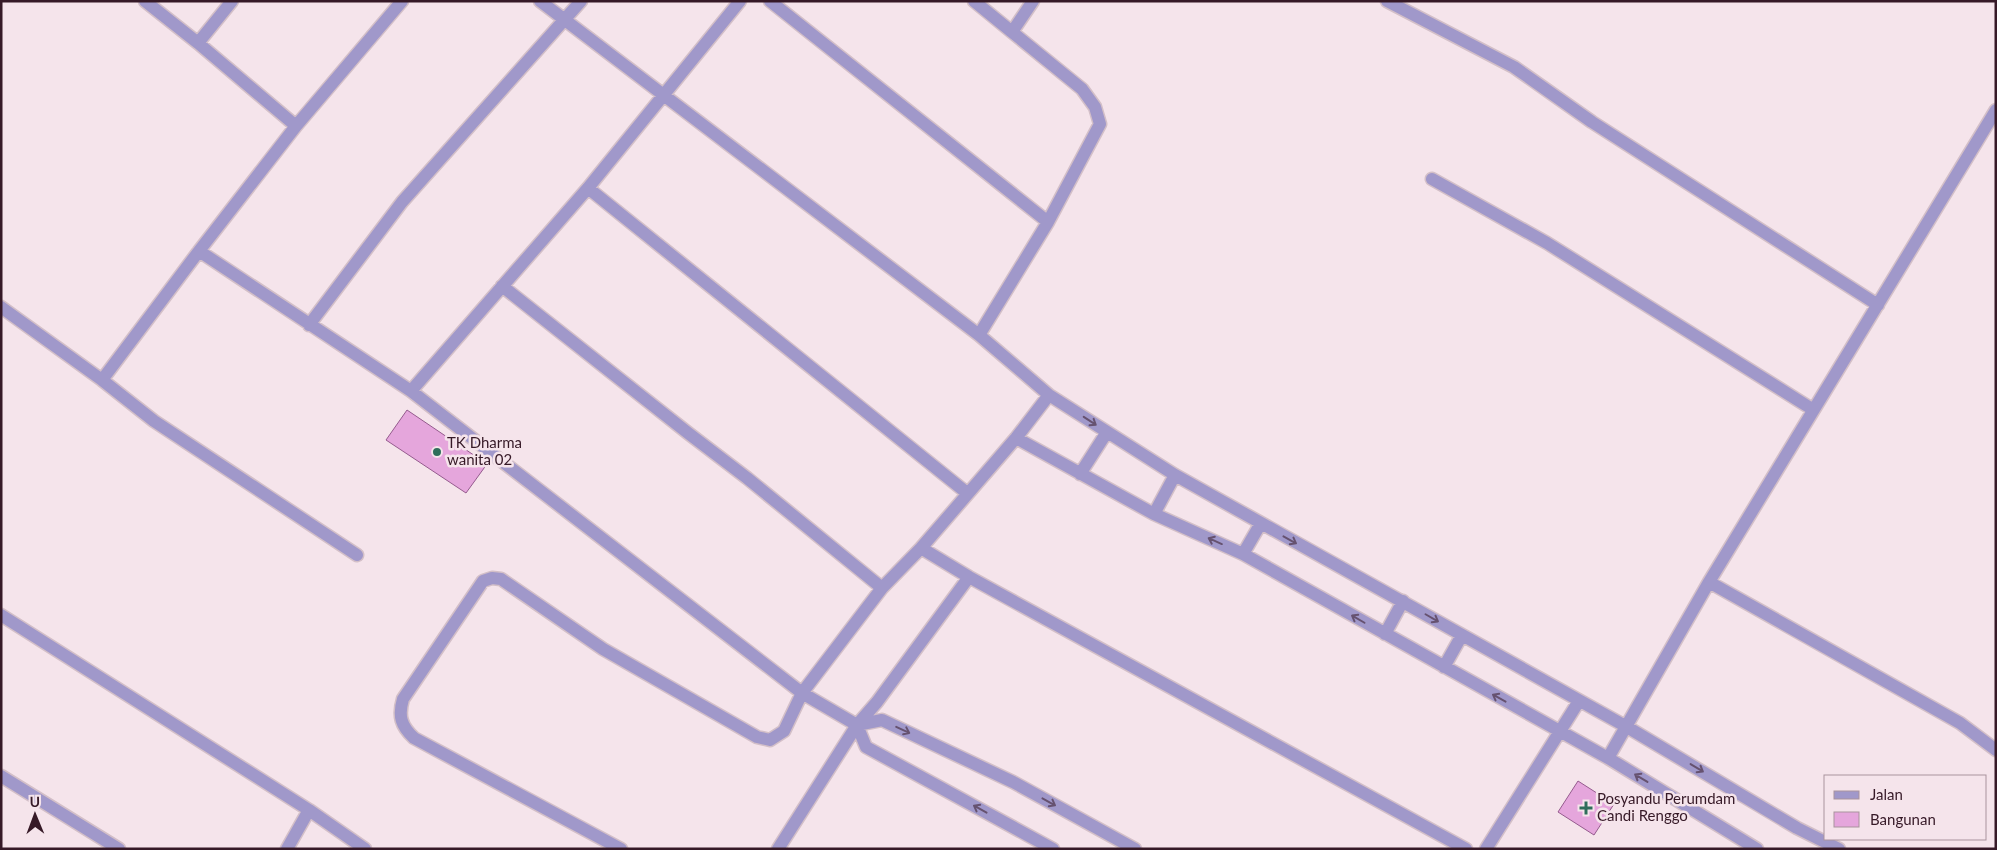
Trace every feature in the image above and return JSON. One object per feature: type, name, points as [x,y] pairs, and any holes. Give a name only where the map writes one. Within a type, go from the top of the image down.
[{"type":"street","points":[[145,1],[296,126]]},
{"type":"street","points":[[198,43],[232,1]]},
{"type":"street","points":[[102,380],[198,251],[296,126],[402,1]]},
{"type":"street","points":[[540,1],[979,335],[1049,395],[1175,475],[1627,727],[1797,828],[1838,849]]},
{"type":"street","points":[[309,325],[402,202],[580,1]]},
{"type":"street","points":[[411,391],[588,188],[740,1]]},
{"type":"street","points":[[770,1],[1048,222]]},
{"type":"street","points":[[974,1],[1082,89],[1095,106],[1100,124],[1048,222],[979,335]]},
{"type":"street","points":[[1012,32],[1033,1]]},
{"type":"street","points":[[1387,1],[1514,67],[1592,122],[1878,305]]},
{"type":"street","points":[[1608,758],[1709,582],[1812,409],[1878,305],[1996,110]]},
{"type":"street","points":[[1432,179],[1547,243],[1812,409]]},
{"type":"street","points":[[588,188],[967,493]]},
{"type":"street","points":[[198,251],[411,391],[802,693],[857,725],[866,747],[1054,849]]},
{"type":"street","points":[[502,286],[747,478],[882,588]]},
{"type":"street","points":[[1,307],[102,380],[154,421],[357,555]]},
{"type":"street","points":[[621,849],[414,738],[405,729],[400,720],[402,699],[483,581],[492,578],[501,579],[603,649],[757,737],[770,740],[784,731],[802,693],[882,588],[921,548],[1016,438],[1049,395]]},
{"type":"street","points":[[1080,474],[1106,432]]},
{"type":"street","points":[[1016,438],[1154,514],[1243,554],[1560,733],[1608,758],[1757,849]]},
{"type":"street","points":[[1154,514],[1175,475]]},
{"type":"street","points":[[1243,554],[1261,524]]},
{"type":"street","points":[[921,548],[969,577],[1466,849]]},
{"type":"street","points":[[778,849],[857,725],[877,702],[969,577]]},
{"type":"street","points":[[1709,582],[1960,723],[1996,750]]},
{"type":"street","points":[[1385,634],[1403,601]]},
{"type":"street","points":[[1,615],[309,810],[365,849]]},
{"type":"street","points":[[1444,667],[1462,635]]},
{"type":"street","points":[[1486,849],[1579,700]]},
{"type":"street","points":[[857,725],[882,720],[1013,782],[1135,849]]},
{"type":"street","points":[[1,776],[120,849]]},
{"type":"street","points":[[287,849],[309,810]]},
{"type":"building","name":"TK Dharma wanita 02","points":[[407,410],[487,464],[466,493],[386,440]]},
{"type":"building","name":"Posyandu Perumdam Candi Renggo","points":[[1578,781],[1614,804],[1594,835],[1558,812]]},
{"type":"place","name":"TK Dharma wanita 02","points":[[437,452]]},
{"type":"place","name":"Posyandu Perumdam Candi Renggo","points":[[1586,808]]}]
